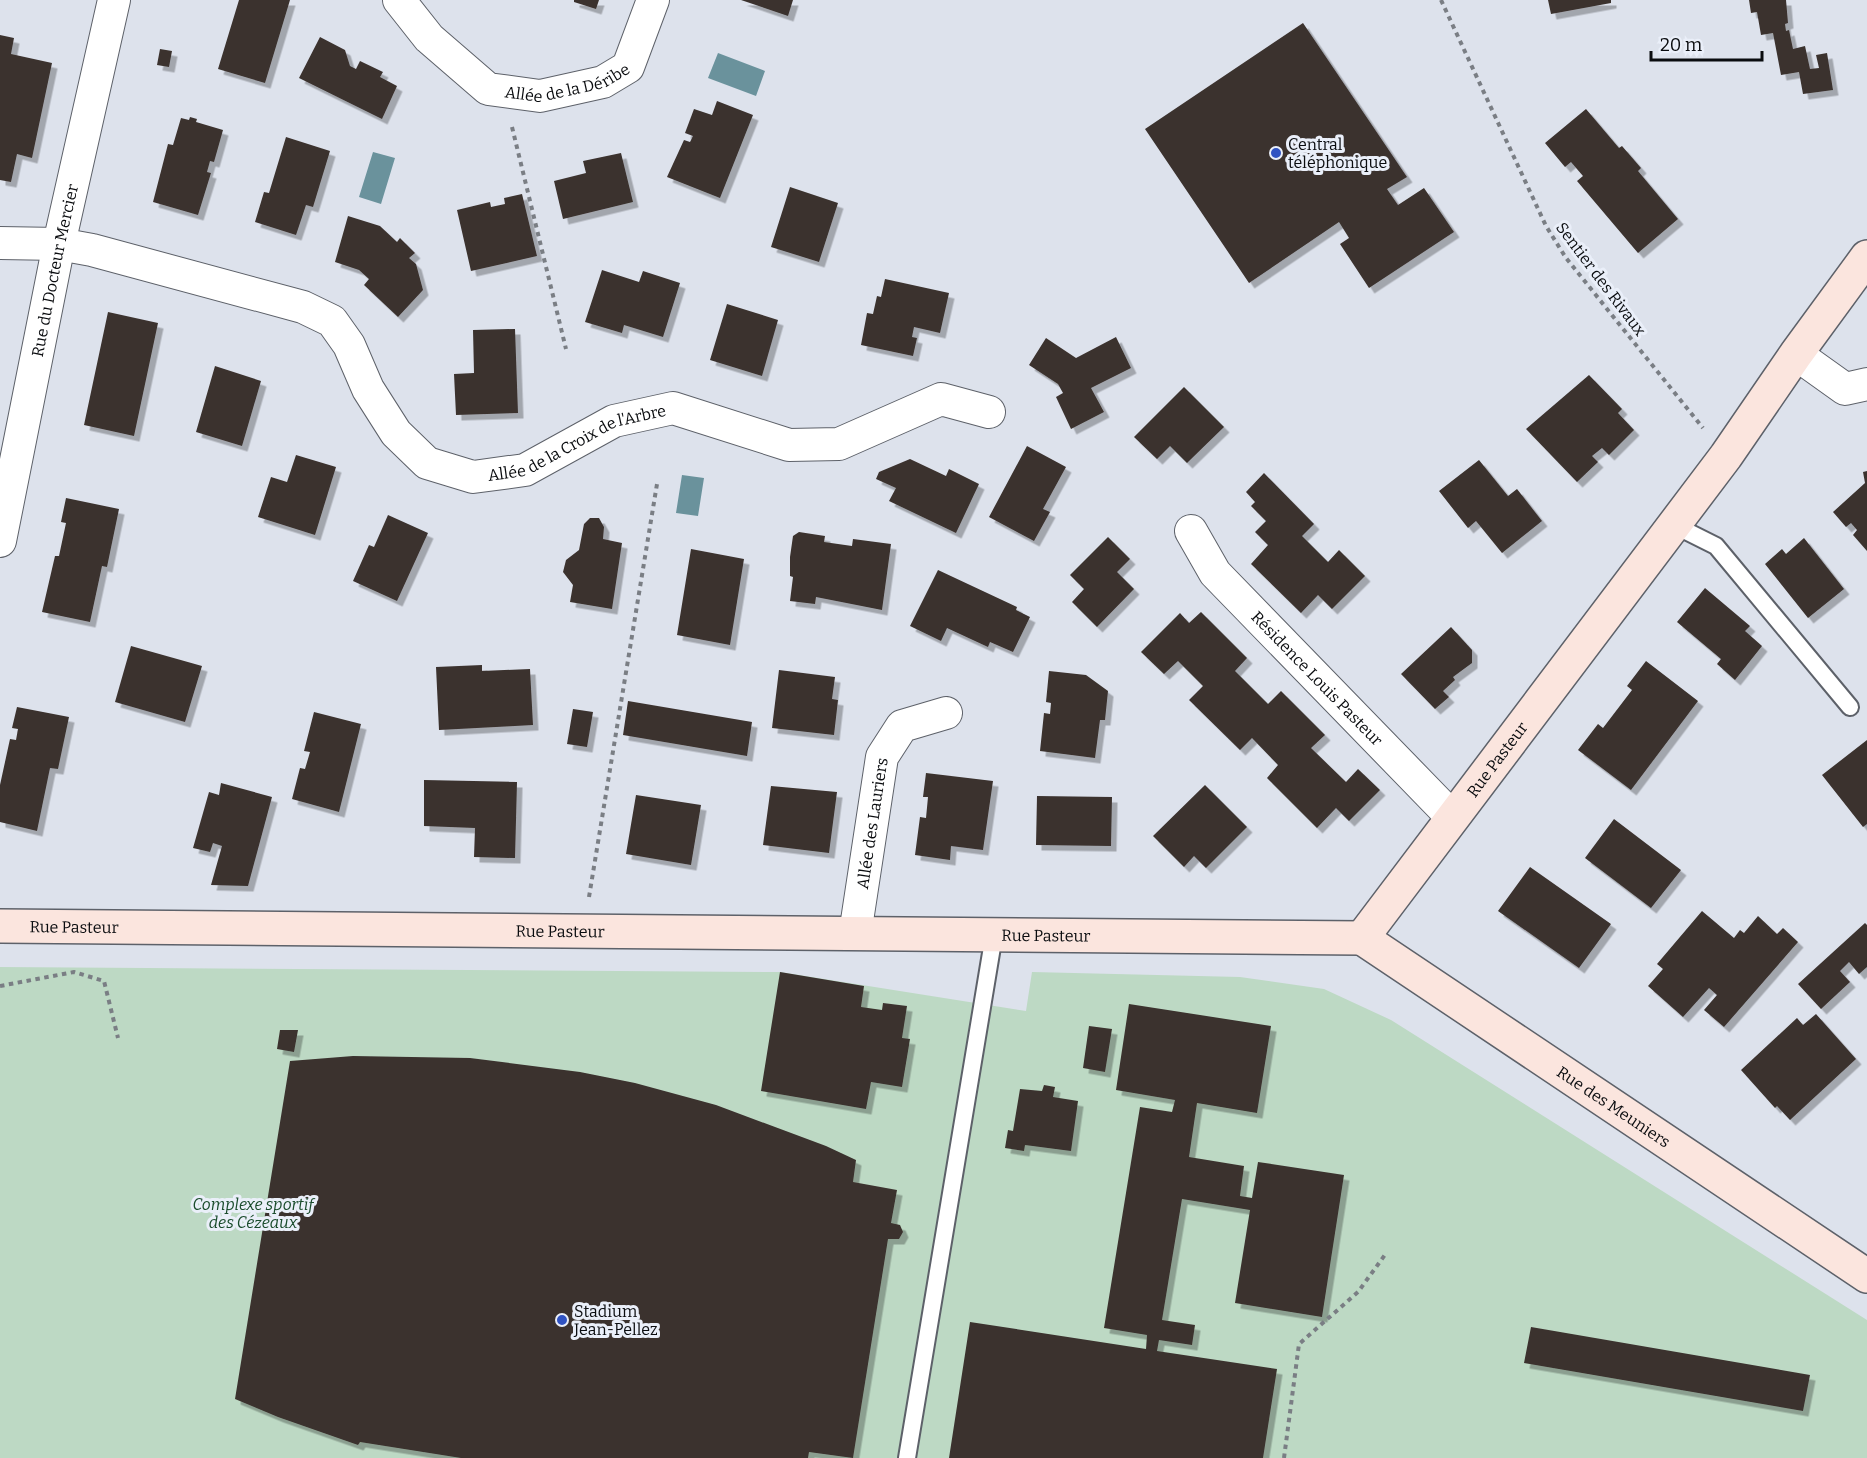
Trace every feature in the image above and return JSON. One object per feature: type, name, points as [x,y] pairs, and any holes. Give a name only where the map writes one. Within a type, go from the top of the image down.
[{"type":"main road","name":"Rue Pasteur","points":[[0,926],[1362,938],[1726,456],[1796,354],[1867,257]]},
{"type":"main road","name":"Rue des Meuniers","points":[[1362,938],[1867,1276]]},
{"type":"street","name":"Rue du Docteur Mercier","points":[[0,541],[59,244],[114,0]]},
{"type":"street","name":"Allée de la Déribe","points":[[399,0],[429,38],[488,89],[540,96],[603,82],[628,67],[653,0]]},
{"type":"street","name":"Allée de la Croix de l'Arbre","points":[[0,243],[59,244],[92,250],[303,307],[332,321],[349,345],[368,389],[396,433],[427,463],[473,477],[525,470],[614,421],[673,408],[789,445],[839,444],[941,399],[989,412]]},
{"type":"street","points":[[1796,354],[1845,389],[1867,384]]},
{"type":"street","name":"Résidence Louis Pasteur","points":[[1191,531],[1215,573],[1452,817]]},
{"type":"street","name":"Allée des Lauriers","points":[[855,934],[882,757],[902,726],[946,713]]},
{"type":"lane","points":[[1674,525],[1716,546],[1850,707]]},
{"type":"lane","points":[[908,1458],[994,935]]},
{"type":"path","name":"Sentier des Rivaux","points":[[1441,0],[1546,226],[1566,258],[1726,456]]},
{"type":"path","points":[[512,126],[566,349]]},
{"type":"path","points":[[588,931],[589,884],[657,484]]},
{"type":"path","points":[[0,986],[74,972],[104,981],[118,1038]]},
{"type":"path","points":[[1284,1458],[1299,1344],[1358,1292],[1387,1252]]},
{"type":"green space","name":"Complexe sportif des Cézeaux","points":[[0,967],[780,972],[1026,1011],[1032,972],[1240,977],[1324,989],[1391,1020],[1867,1320],[1867,1458],[0,1458]]},
{"type":"water","points":[[718,53],[765,71],[756,96],[708,78]]},
{"type":"water","points":[[373,152],[395,158],[381,204],[359,197]]},
{"type":"water","points":[[682,475],[704,478],[698,516],[676,513]]},
{"type":"building","points":[[239,0],[290,0],[265,83],[218,69]]},
{"type":"building","points":[[574,0],[599,0],[596,9],[574,2]]},
{"type":"building","points":[[741,0],[793,0],[788,16]]},
{"type":"building","points":[[1548,0],[1611,0],[1611,3],[1551,14]]},
{"type":"building","points":[[1749,0],[1786,0],[1788,23],[1785,24],[1786,31],[1789,30],[1793,49],[1805,46],[1810,69],[1819,68],[1816,55],[1827,53],[1833,90],[1803,94],[1799,72],[1781,75],[1773,33],[1761,35],[1757,12],[1751,13]]},
{"type":"building","name":"Central téléphonique","points":[[1303,23],[1407,177],[1387,189],[1398,205],[1424,188],[1454,232],[1369,288],[1340,244],[1349,238],[1339,222],[1249,283],[1145,129]]},
{"type":"building","points":[[0,35],[14,38],[11,54],[52,63],[32,158],[17,154],[11,182],[0,180]]},
{"type":"building","points":[[320,37],[345,50],[350,66],[356,69],[360,61],[383,72],[380,77],[397,86],[382,119],[299,78]]},
{"type":"building","points":[[160,49],[172,51],[169,67],[157,65]]},
{"type":"building","points":[[717,101],[753,115],[720,198],[667,177],[684,140],[690,142],[693,136],[685,133],[694,109],[712,115]]},
{"type":"building","points":[[1586,109],[1619,148],[1622,146],[1641,168],[1638,171],[1678,219],[1638,253],[1577,181],[1583,176],[1571,162],[1565,167],[1545,143]]},
{"type":"building","points":[[190,117],[197,119],[196,122],[223,130],[214,162],[210,161],[207,172],[211,173],[198,215],[153,202],[168,144],[173,145],[181,118],[189,120]]},
{"type":"building","points":[[286,137],[330,151],[313,207],[306,205],[296,235],[255,222],[264,192],[269,193]]},
{"type":"building","points":[[621,153],[633,202],[563,219],[554,181],[586,173],[583,161]]},
{"type":"building","points":[[790,187],[838,203],[819,262],[771,247]]},
{"type":"building","points":[[522,194],[537,256],[471,271],[457,210],[490,202],[491,207],[505,204],[504,198]]},
{"type":"building","points":[[348,216],[380,226],[397,242],[400,238],[415,253],[409,258],[416,264],[423,290],[398,317],[364,285],[369,279],[359,270],[335,262]]},
{"type":"building","points":[[602,270],[639,282],[643,271],[680,283],[663,337],[624,325],[622,333],[585,322]]},
{"type":"building","points":[[885,279],[949,293],[940,333],[914,327],[912,337],[917,338],[913,356],[861,345],[867,313],[873,314],[877,296],[881,297]]},
{"type":"building","points":[[727,304],[778,320],[762,376],[710,360]]},
{"type":"building","points":[[108,312],[158,323],[134,436],[84,425]]},
{"type":"building","points":[[515,329],[518,413],[456,415],[454,374],[474,373],[473,330]]},
{"type":"building","points":[[1116,337],[1131,368],[1091,388],[1104,412],[1071,429],[1056,397],[1063,393],[1058,384],[1029,365],[1046,338],[1076,358]]},
{"type":"building","points":[[215,366],[261,381],[242,446],[196,432]]},
{"type":"building","points":[[1589,375],[1622,409],[1618,413],[1634,430],[1609,455],[1602,448],[1592,456],[1598,462],[1577,482],[1526,429]]},
{"type":"building","points":[[1184,387],[1224,427],[1187,463],[1170,446],[1157,459],[1134,437]]},
{"type":"building","points":[[1027,446],[1066,467],[1043,509],[1050,512],[1034,541],[989,517]]},
{"type":"building","points":[[296,455],[336,467],[315,535],[258,517],[271,477],[287,482]]},
{"type":"building","points":[[910,459],[946,476],[949,469],[979,484],[956,533],[889,501],[896,488],[876,479],[879,472]]},
{"type":"building","points":[[1479,460],[1508,496],[1517,489],[1542,521],[1502,553],[1476,521],[1468,528],[1439,491]]},
{"type":"building","points":[[1867,471],[1867,551],[1853,535],[1857,530],[1851,523],[1846,527],[1833,512],[1865,483],[1863,472]]},
{"type":"building","points":[[1264,473],[1314,524],[1302,536],[1328,562],[1339,550],[1365,576],[1332,609],[1318,595],[1301,613],[1251,564],[1268,545],[1255,532],[1266,521],[1251,506],[1255,502],[1246,492]]},
{"type":"building","points":[[66,498],[119,509],[107,567],[102,566],[90,622],[42,612],[55,556],[59,556],[66,523],[61,522]]},
{"type":"building","points":[[388,515],[428,533],[397,601],[353,581],[369,545],[374,547]]},
{"type":"building","points":[[590,518],[599,518],[604,527],[603,539],[622,543],[612,609],[570,602],[573,585],[563,572],[566,560],[579,550],[584,524]]},
{"type":"building","points":[[799,532],[825,536],[824,542],[852,546],[853,539],[891,544],[882,610],[816,597],[815,604],[790,601],[793,577],[790,576],[790,557],[793,536]]},
{"type":"building","points":[[1108,537],[1130,559],[1117,572],[1134,589],[1097,627],[1072,602],[1084,589],[1070,575]]},
{"type":"building","points":[[1804,538],[1844,589],[1808,618],[1765,564],[1782,549],[1786,554]]},
{"type":"building","points":[[691,549],[744,559],[730,645],[677,635]]},
{"type":"building","points":[[938,570],[1017,607],[1016,610],[1030,617],[1013,652],[990,642],[988,647],[947,628],[941,641],[910,626]]},
{"type":"building","points":[[1705,588],[1750,626],[1745,631],[1762,646],[1735,680],[1717,664],[1721,659],[1677,622]]},
{"type":"building","points":[[1201,612],[1247,658],[1235,671],[1268,704],[1281,691],[1325,735],[1311,748],[1346,782],[1358,769],[1380,790],[1349,821],[1336,808],[1317,828],[1267,778],[1278,765],[1252,738],[1240,750],[1189,700],[1203,686],[1178,661],[1164,674],[1141,652],[1180,613],[1189,623]]},
{"type":"building","points":[[1451,627],[1472,650],[1472,663],[1453,677],[1455,680],[1443,691],[1449,697],[1435,709],[1401,674]]},
{"type":"building","points":[[131,646],[202,666],[185,722],[115,702]]},
{"type":"building","points":[[1646,661],[1698,701],[1631,790],[1578,750],[1598,724],[1603,728],[1632,690],[1627,686]]},
{"type":"building","points":[[482,665],[482,671],[530,669],[533,725],[439,730],[436,667]]},
{"type":"building","points":[[779,670],[835,677],[832,699],[838,700],[834,735],[772,728]]},
{"type":"building","points":[[1049,671],[1086,675],[1108,691],[1105,720],[1100,720],[1095,758],[1040,751],[1044,713],[1050,714],[1051,703],[1046,702]]},
{"type":"building","points":[[628,701],[752,722],[747,756],[623,735]]},
{"type":"building","points":[[17,707],[69,717],[58,769],[50,768],[37,831],[0,822],[0,785],[10,739],[16,740],[18,729],[12,728]]},
{"type":"building","points":[[573,709],[593,712],[587,747],[567,744]]},
{"type":"building","points":[[314,712],[361,724],[339,812],[292,799],[300,768],[305,769],[310,752],[304,751]]},
{"type":"building","points":[[1867,740],[1867,824],[1863,827],[1822,775]]},
{"type":"building","points":[[926,773],[993,781],[983,850],[951,846],[950,860],[915,855],[920,817],[926,818],[928,797],[923,797]]},
{"type":"building","points":[[424,780],[517,782],[515,858],[474,857],[475,828],[424,826]]},
{"type":"building","points":[[221,783],[272,797],[248,886],[211,885],[222,846],[213,843],[210,852],[193,848],[209,792],[219,795]]},
{"type":"building","points":[[1205,785],[1247,827],[1206,868],[1194,856],[1184,867],[1153,836]]},
{"type":"building","points":[[771,786],[837,792],[829,853],[763,845]]},
{"type":"building","points":[[636,795],[701,805],[691,865],[626,854]]},
{"type":"building","points":[[1037,796],[1112,797],[1111,846],[1036,845]]},
{"type":"building","points":[[1614,819],[1681,870],[1651,908],[1585,858]]},
{"type":"building","points":[[1530,867],[1611,924],[1579,968],[1498,911]]},
{"type":"building","points":[[1702,911],[1734,938],[1740,930],[1744,933],[1758,916],[1777,934],[1783,928],[1798,942],[1724,1027],[1704,1010],[1717,995],[1709,988],[1683,1017],[1648,986],[1663,969],[1657,964]]},
{"type":"building","points":[[1865,923],[1867,925],[1867,967],[1859,974],[1849,962],[1840,971],[1850,982],[1821,1009],[1798,984]]},
{"type":"building","points":[[780,972],[864,986],[861,1007],[882,1010],[883,1003],[907,1006],[902,1038],[910,1039],[902,1087],[871,1082],[866,1109],[761,1091]]},
{"type":"building","points":[[1129,1004],[1271,1026],[1257,1113],[1197,1103],[1189,1157],[1244,1166],[1240,1196],[1252,1198],[1258,1162],[1344,1175],[1322,1317],[1235,1303],[1250,1210],[1182,1199],[1162,1320],[1195,1325],[1192,1345],[1159,1340],[1157,1351],[1277,1369],[1263,1458],[949,1458],[970,1322],[1146,1349],[1147,1335],[1104,1328],[1140,1107],[1172,1112],[1175,1100],[1116,1090]]},
{"type":"building","points":[[1816,1014],[1856,1059],[1790,1120],[1777,1106],[1775,1108],[1741,1070],[1797,1018],[1803,1025]]},
{"type":"building","points":[[1089,1026],[1112,1029],[1105,1072],[1083,1068]]},
{"type":"building","points":[[280,1030],[298,1030],[294,1052],[277,1049]]},
{"type":"building","name":"Stadium Jean-Pellez","points":[[353,1056],[470,1058],[580,1072],[635,1083],[716,1105],[826,1146],[856,1160],[853,1182],[897,1190],[891,1223],[900,1225],[903,1232],[899,1239],[888,1239],[853,1458],[809,1452],[808,1458],[461,1458],[360,1442],[358,1445],[235,1399],[290,1061]]},
{"type":"building","points":[[1044,1085],[1055,1087],[1053,1097],[1078,1101],[1071,1151],[1025,1145],[1024,1151],[1005,1148],[1008,1130],[1013,1131],[1020,1089],[1042,1091]]},
{"type":"building","points":[[1531,1327],[1810,1375],[1803,1411],[1524,1363]]},
{"type":"place","name":"Central téléphonique","points":[[1276,153]]},
{"type":"place","name":"Stadium Jean-Pellez","points":[[562,1320]]}]
